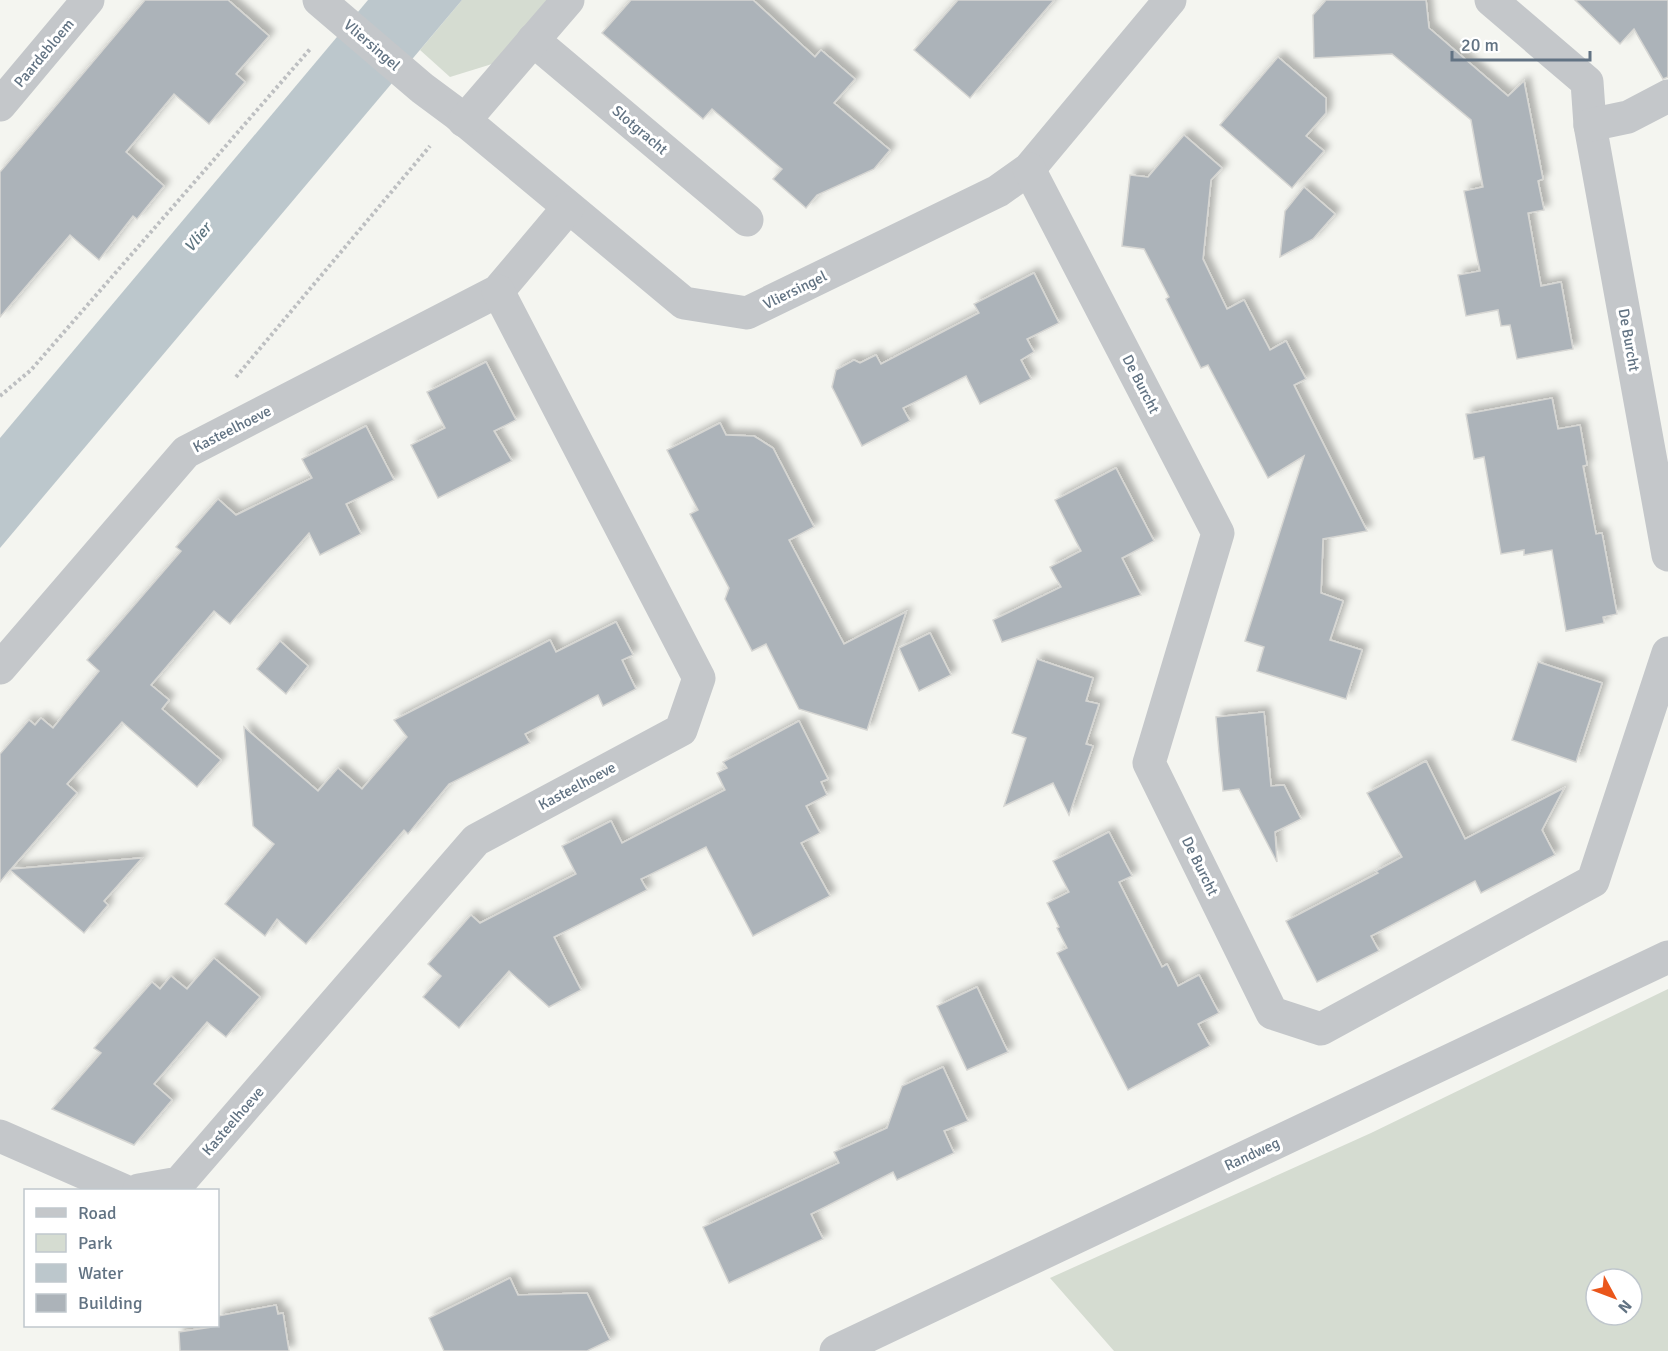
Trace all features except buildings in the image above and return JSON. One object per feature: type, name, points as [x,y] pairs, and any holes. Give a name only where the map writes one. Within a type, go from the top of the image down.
[{"type":"street","name":"Paardebloem","points":[[0,105],[88,0]]},
{"type":"street","points":[[461,118],[568,0]]},
{"type":"street","name":"Vliersingel","points":[[335,13],[422,88],[684,303],[747,313],[998,191],[1029,168],[1170,0]]},
{"type":"street","name":"De Burcht","points":[[1491,0],[1587,82],[1590,125],[1668,555]]},
{"type":"street","name":"Slotgracht","points":[[534,40],[747,220]]},
{"type":"street","points":[[1590,125],[1628,117],[1668,96]]},
{"type":"street","name":"De Burcht","points":[[1029,168],[1218,532],[1149,763],[1272,1012],[1321,1029],[1593,881],[1668,653]]},
{"type":"street","name":"Kasteelhoeve","points":[[0,668],[186,452],[498,291],[568,208]]},
{"type":"street","name":"Kasteelhoeve","points":[[149,1189],[179,1183],[476,840],[681,730],[699,678],[498,291]]},
{"type":"street","name":"Randweg","points":[[836,1351],[1668,957]]},
{"type":"street","points":[[0,1136],[119,1189]]},
{"type":"path","points":[[0,396],[31,370],[335,13]]},
{"type":"path","points":[[233,381],[461,118]]},
{"type":"green space","points":[[462,0],[552,0],[492,64],[450,77],[420,50]]},
{"type":"green space","points":[[1668,989],[1668,1351],[1114,1351],[1050,1278],[1371,1133]]},
{"type":"water","name":"Vlier","points":[[368,0],[462,0],[0,548],[0,438]]}]
